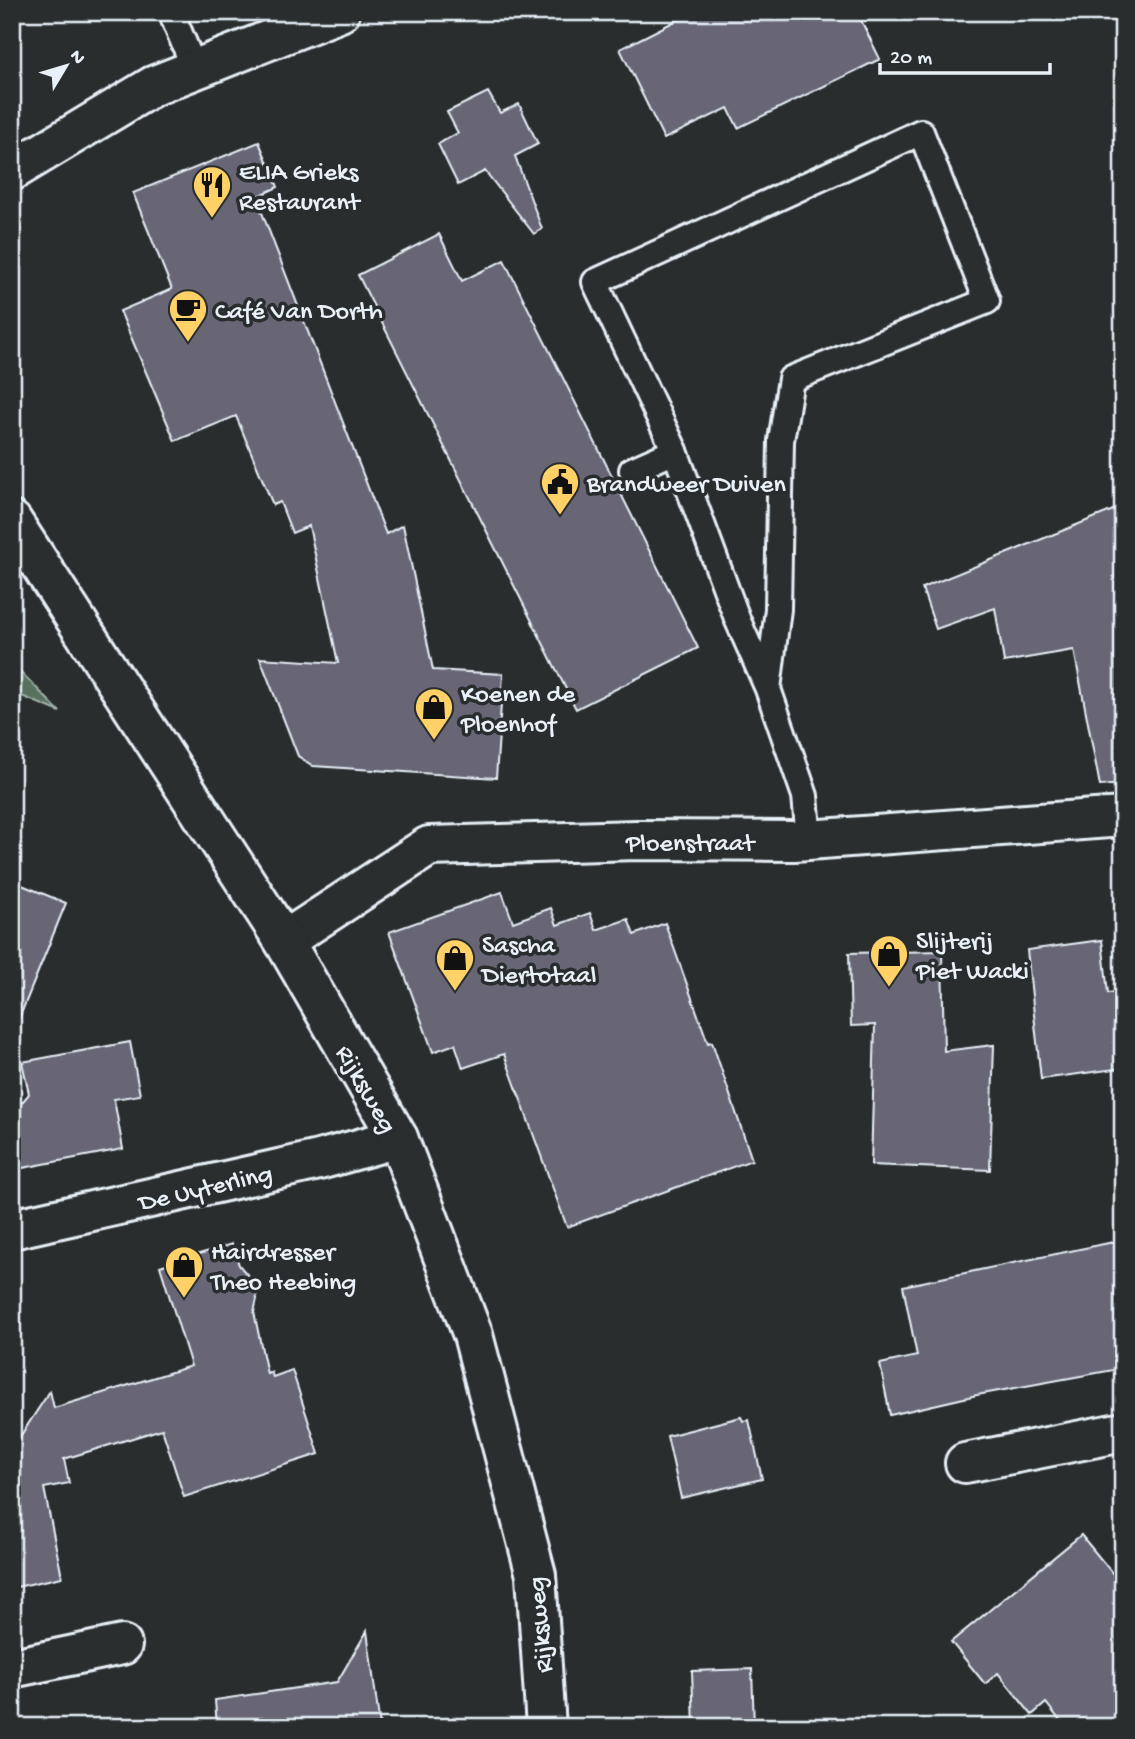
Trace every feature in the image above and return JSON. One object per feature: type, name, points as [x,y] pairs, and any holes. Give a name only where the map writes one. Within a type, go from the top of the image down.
[{"type":"street","points":[[12,171],[153,86],[341,12]]},
{"type":"street","name":"Rijksweg","points":[[12,522],[284,941],[398,1138],[473,1335],[536,1575],[545,1727]]},
{"type":"street","name":"Ploenstraat","points":[[284,941],[429,846],[809,840],[1123,817]]},
{"type":"street","name":"De Uyterling","points":[[12,1229],[319,1160],[398,1138]]},
{"type":"street","points":[[965,1463],[1123,1432]]},
{"type":"street","points":[[12,1668],[122,1645]]},
{"type":"lane","points":[[171,12],[195,70]]},
{"type":"lane","points":[[768,689],[778,609],[781,441],[791,379],[986,301],[921,132],[595,282],[675,451],[738,621],[768,689],[805,796],[809,840]]},
{"type":"lane","points":[[632,470],[675,451]]},
{"type":"green space","points":[[12,663],[60,712],[12,692]]},
{"type":"building","points":[[693,12],[857,12],[880,59],[738,128],[728,108],[664,139],[620,49]]},
{"type":"building","points":[[488,92],[500,113],[519,104],[538,144],[515,156],[542,229],[534,234],[485,171],[458,185],[438,144],[458,133],[447,112]]},
{"type":"building","points":[[259,142],[278,187],[256,197],[386,534],[403,525],[433,670],[503,674],[496,778],[313,766],[298,756],[260,658],[338,663],[309,526],[292,533],[280,502],[273,505],[236,416],[175,441],[120,311],[172,289],[133,193]]},
{"type":"building","points":[[439,234],[462,281],[504,260],[698,648],[576,709],[358,275]]},
{"type":"building","points":[[1123,506],[1123,784],[1100,786],[1074,650],[1004,662],[995,608],[936,629],[922,588]]},
{"type":"building","points":[[12,881],[66,903],[14,1031],[12,1031]]},
{"type":"building","points":[[502,892],[513,922],[551,908],[557,925],[590,913],[596,930],[628,919],[634,935],[665,923],[708,1043],[712,1042],[752,1160],[567,1227],[504,1054],[463,1068],[455,1044],[433,1052],[389,932]]},
{"type":"building","points":[[1102,940],[1108,993],[1123,991],[1123,1068],[1041,1079],[1027,950]]},
{"type":"building","points":[[942,951],[944,1051],[994,1045],[990,1170],[871,1165],[875,1025],[851,1026],[849,953]]},
{"type":"building","points":[[130,1042],[140,1095],[114,1099],[123,1149],[12,1170],[12,1114],[29,1094],[22,1062]]},
{"type":"building","points":[[1123,1240],[1123,1343],[1115,1345],[1119,1369],[977,1395],[890,1415],[880,1364],[917,1356],[903,1286]]},
{"type":"building","points":[[232,1244],[239,1265],[255,1284],[257,1299],[254,1312],[267,1374],[271,1372],[273,1377],[292,1370],[319,1454],[184,1497],[162,1429],[64,1459],[69,1483],[44,1488],[62,1577],[12,1588],[12,1439],[19,1438],[50,1391],[54,1408],[191,1366],[160,1266]]},
{"type":"building","points":[[741,1417],[743,1421],[749,1420],[762,1479],[681,1498],[667,1436]]},
{"type":"building","points":[[1081,1535],[1123,1586],[1123,1727],[1065,1727],[1046,1703],[1032,1715],[998,1673],[985,1684],[951,1642]]},
{"type":"building","points":[[367,1631],[380,1727],[217,1727],[215,1700],[337,1682]]},
{"type":"building","points":[[752,1669],[754,1727],[694,1727],[692,1671]]},
{"type":"place","name":"ELIA Grieks Restaurant","points":[[212,219]]},
{"type":"place","name":"Café Van Dorth","points":[[188,343]]},
{"type":"place","name":"Brandweer Duiven","points":[[560,516]]},
{"type":"place","name":"Koenen de Ploenhof","points":[[434,741]]},
{"type":"place","name":"Slijterij Piet Wacki","points":[[889,988]]},
{"type":"place","name":"Sascha Diertotaal","points":[[455,992]]},
{"type":"place","name":"Hairdresser Theo Heebing","points":[[184,1299]]}]
